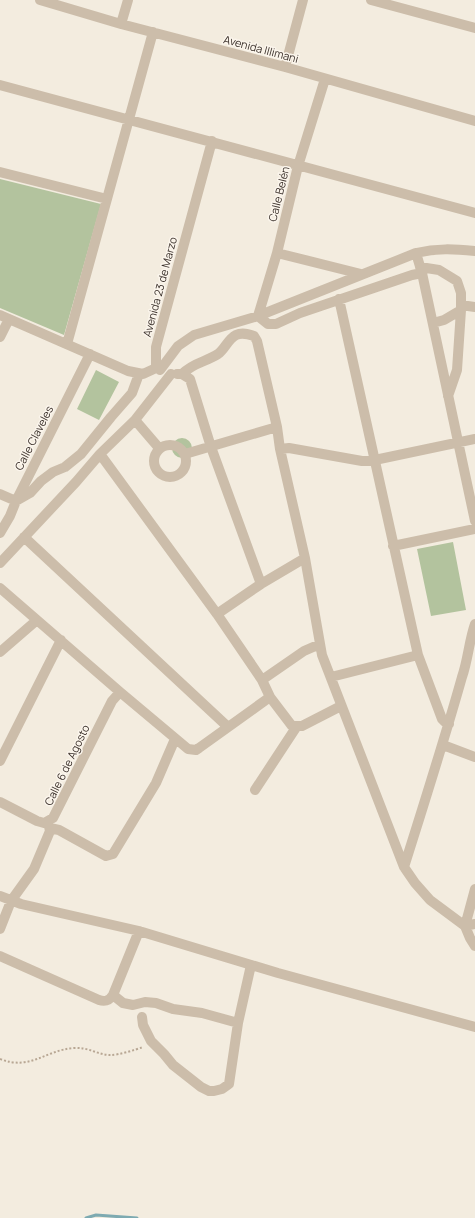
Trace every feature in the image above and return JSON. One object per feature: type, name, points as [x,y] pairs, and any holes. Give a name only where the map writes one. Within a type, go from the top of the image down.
[{"type":"street","name":"Avenida Illimani","points":[[40,0],[121,24],[475,121]]},
{"type":"street","points":[[121,24],[128,0]]},
{"type":"street","points":[[285,68],[303,0]]},
{"type":"street","points":[[371,0],[475,28]]},
{"type":"street","points":[[67,344],[153,32]]},
{"type":"street","name":"Calle Belén","points":[[258,316],[277,253],[298,166],[325,79]]},
{"type":"street","points":[[0,85],[475,213]]},
{"type":"street","name":"Avenida 23 de Marzo","points":[[158,369],[156,347],[212,141]]},
{"type":"street","points":[[0,172],[107,199]]},
{"type":"street","points":[[0,336],[5,317],[128,371],[143,374],[158,369],[178,346],[189,338],[258,316],[416,253],[447,248],[475,251]]},
{"type":"street","points":[[277,253],[361,274]]},
{"type":"street","points":[[416,253],[433,323],[475,521]]},
{"type":"street","points":[[258,316],[268,324],[276,324],[300,313],[421,270],[439,270],[457,281],[461,293],[457,370],[448,396]]},
{"type":"street","points":[[339,299],[418,655],[442,719],[449,724]]},
{"type":"street","points":[[433,323],[444,320],[461,307],[475,307]]},
{"type":"street","points":[[182,374],[190,367],[218,354],[231,338],[237,335],[247,334],[254,336],[257,341],[305,558],[322,655],[404,867],[415,883],[430,900],[470,925]]},
{"type":"street","name":"Calle Claveles","points":[[0,533],[10,516],[16,501],[90,354]]},
{"type":"street","points":[[158,369],[171,374],[182,374],[190,379],[211,447],[260,584]]},
{"type":"street","points":[[0,494],[16,501],[30,493],[53,472],[65,467],[81,454],[110,417],[132,393],[139,374]]},
{"type":"street","points":[[0,563],[76,482],[100,454],[135,420],[171,374]]},
{"type":"street","points":[[135,420],[159,448]]},
{"type":"street","points":[[185,454],[277,427]]},
{"type":"street","points":[[280,449],[289,448],[362,461],[375,460],[475,439]]},
{"type":"street","points":[[168,444],[174,445],[182,450],[185,454],[186,465],[180,474],[169,477],[159,473],[153,463],[156,452],[159,448],[168,444]]},
{"type":"street","points":[[100,454],[217,614],[262,680],[270,697],[292,726],[302,726],[341,706]]},
{"type":"street","points":[[65,467],[76,482]]},
{"type":"street","points":[[393,546],[475,529]]},
{"type":"street","points":[[24,537],[228,727]]},
{"type":"street","points":[[217,614],[260,584],[305,558]]},
{"type":"street","points":[[0,588],[188,749],[196,750],[270,697]]},
{"type":"street","points":[[0,652],[37,620]]},
{"type":"street","points":[[404,867],[449,724],[472,659],[472,635],[475,624]]},
{"type":"street","points":[[0,761],[60,640]]},
{"type":"street","points":[[262,680],[304,651],[320,644]]},
{"type":"street","points":[[331,678],[418,655]]},
{"type":"street","name":"Calle 6 de Agosto","points":[[0,802],[37,821],[49,825],[56,815],[112,702],[120,692]]},
{"type":"street","points":[[255,790],[297,726]]},
{"type":"street","points":[[0,929],[10,901],[34,869],[49,825],[106,856],[113,854],[156,783],[175,739]]},
{"type":"street","points":[[443,745],[475,756]]},
{"type":"street","points":[[475,889],[470,925],[470,938],[475,946]]},
{"type":"street","points":[[0,896],[10,901],[139,931],[251,965],[475,1027]]},
{"type":"street","points":[[0,956],[103,1001],[110,1000],[139,931]]},
{"type":"street","points":[[142,1017],[151,1040],[173,1065],[201,1087],[209,1091],[218,1091],[229,1084],[238,1023],[251,965]]},
{"type":"street","points":[[113,995],[124,1003],[156,1003],[173,1009],[202,1013],[238,1023]]},
{"type":"path","points":[[0,1059],[13,1063],[25,1063],[48,1054],[76,1048],[91,1049],[110,1055],[137,1050],[151,1040]]},
{"type":"green space","points":[[0,179],[101,204],[64,335],[0,308]]},
{"type":"green space","points":[[96,370],[119,382],[99,420],[77,409]]},
{"type":"green space","points":[[182,438],[189,441],[192,448],[189,455],[182,458],[175,455],[172,448],[175,441]]},
{"type":"green space","points":[[453,542],[466,610],[431,616],[417,549]]},
{"type":"waterway","points":[[86,1218],[96,1215],[137,1218]]}]
